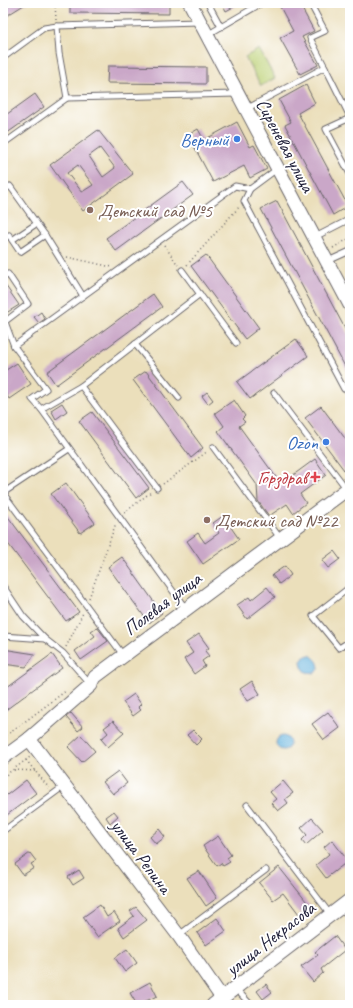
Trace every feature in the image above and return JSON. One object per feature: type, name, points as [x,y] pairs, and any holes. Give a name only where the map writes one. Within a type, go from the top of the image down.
[{"type":"street","name":"Сиреневая улица","points":[[190,3],[350,305]]},
{"type":"street","name":"Полевая улица","points":[[3,758],[29,739],[91,685],[95,677],[123,655],[348,488]]},
{"type":"street","name":"улица Репина","points":[[29,739],[179,936],[218,1002]]},
{"type":"street","name":"улица Некрасова","points":[[218,1002],[350,900]]},
{"type":"lane","points":[[208,3],[221,27]]},
{"type":"lane","points":[[207,35],[262,3]]},
{"type":"lane","points":[[310,3],[325,31],[310,38],[350,117],[326,129],[350,174]]},
{"type":"lane","points":[[3,58],[44,28],[56,26],[199,22]]},
{"type":"lane","points":[[56,26],[58,53],[67,98]]},
{"type":"lane","points":[[245,109],[325,67]]},
{"type":"lane","points":[[3,144],[67,98],[237,94]]},
{"type":"lane","points":[[277,169],[250,189],[244,201],[344,389]]},
{"type":"lane","points":[[3,190],[10,186],[45,235],[83,296]]},
{"type":"lane","points":[[14,346],[235,186],[250,189]]},
{"type":"lane","points":[[314,237],[350,219]]},
{"type":"lane","points":[[12,240],[36,224]]},
{"type":"lane","points":[[3,239],[9,235],[20,252],[45,235]]},
{"type":"lane","points":[[325,258],[350,251]]},
{"type":"lane","points":[[182,270],[236,343]]},
{"type":"lane","points":[[3,278],[8,274],[28,304],[4,322],[14,346],[46,389],[32,399],[41,409],[186,609]]},
{"type":"lane","points":[[41,409],[81,386],[200,294]]},
{"type":"lane","points":[[136,344],[179,398]]},
{"type":"lane","points":[[81,386],[157,488]]},
{"type":"lane","points":[[274,392],[348,488]]},
{"type":"lane","points":[[213,447],[280,538]]},
{"type":"lane","points":[[69,449],[3,493],[123,655]]},
{"type":"lane","points":[[3,586],[23,616],[45,639],[63,653],[91,685]]},
{"type":"lane","points":[[350,587],[314,616],[339,648],[350,641]]},
{"type":"lane","points":[[3,636],[45,639]]},
{"type":"lane","points":[[3,831],[65,786]]},
{"type":"lane","points":[[247,805],[330,914]]},
{"type":"lane","points":[[179,936],[266,870]]},
{"type":"lane","points":[[236,989],[251,1005]]},
{"type":"path","points":[[55,3],[56,26]]},
{"type":"path","points":[[182,270],[244,201]]},
{"type":"path","points":[[325,258],[350,238]]},
{"type":"path","points":[[164,245],[176,261]]},
{"type":"path","points":[[52,247],[64,256],[122,268]]},
{"type":"path","points":[[63,653],[87,605],[118,517],[213,447]]},
{"type":"path","points":[[3,778],[38,750]]},
{"type":"path","points":[[26,760],[54,795]]},
{"type":"path","points":[[13,770],[36,771]]},
{"type":"green space","points":[[259,49],[275,78],[261,86],[245,57]]},
{"type":"water","points":[[310,655],[318,663],[319,669],[315,673],[306,672],[302,667],[301,661],[304,656]]},
{"type":"water","points":[[283,736],[288,738],[290,743],[288,748],[283,750],[278,748],[276,743],[278,738]]},
{"type":"building","points":[[3,3],[27,3],[3,18]]},
{"type":"building","points":[[70,3],[169,3],[169,14],[70,13]]},
{"type":"building","points":[[222,3],[241,3],[226,11]]},
{"type":"building","points":[[278,3],[299,3],[314,31],[302,37],[318,65],[300,74],[280,38],[293,31]]},
{"type":"building","points":[[108,66],[206,67],[206,84],[107,83]]},
{"type":"building","points":[[306,85],[315,103],[298,113],[348,206],[333,215],[285,125],[291,122],[279,100]]},
{"type":"building","points":[[35,94],[44,107],[3,136],[3,117]]},
{"type":"building","points":[[237,122],[250,147],[254,145],[267,169],[250,178],[244,166],[213,182],[188,135],[198,129],[204,140]]},
{"type":"building","points":[[98,130],[133,174],[83,211],[50,165]],"holes":[[[100,148],[115,168],[103,177],[89,156]],[[78,165],[93,185],[82,192],[67,173]]]},
{"type":"building","points":[[183,182],[193,195],[116,251],[106,238]]},
{"type":"building","points":[[277,201],[350,338],[350,376],[261,209]]},
{"type":"building","points":[[206,255],[259,328],[245,339],[191,266]]},
{"type":"building","points":[[3,282],[19,305],[3,315]]},
{"type":"building","points":[[153,294],[162,307],[56,385],[47,372]]},
{"type":"building","points":[[41,312],[45,319],[39,323],[34,317]]},
{"type":"building","points":[[296,339],[308,356],[250,399],[237,382]]},
{"type":"building","points":[[17,363],[31,384],[9,399],[3,389],[3,372]]},
{"type":"building","points":[[146,371],[203,448],[191,458],[133,380]]},
{"type":"building","points":[[207,392],[213,400],[208,404],[202,396]]},
{"type":"building","points":[[234,400],[245,416],[242,419],[245,422],[239,426],[281,484],[315,459],[326,475],[300,494],[306,503],[293,513],[287,504],[269,516],[258,501],[257,485],[218,431],[224,426],[215,413]]},
{"type":"building","points":[[62,403],[67,411],[56,419],[51,410]]},
{"type":"building","points":[[321,406],[350,445],[350,478],[305,418]]},
{"type":"building","points":[[92,412],[149,488],[136,498],[79,421]]},
{"type":"building","points":[[66,483],[95,523],[80,533],[51,494]]},
{"type":"building","points":[[3,510],[79,612],[66,621],[3,537]]},
{"type":"building","points":[[223,516],[239,539],[203,564],[187,541],[198,533],[205,543],[219,533],[213,523]]},
{"type":"building","points":[[334,551],[340,559],[328,568],[322,560]]},
{"type":"building","points":[[122,557],[162,613],[149,623],[108,567]]},
{"type":"building","points":[[285,566],[291,575],[279,584],[272,575]]},
{"type":"building","points":[[267,587],[275,597],[247,619],[237,605],[249,597],[251,600]]},
{"type":"building","points":[[97,627],[108,641],[81,660],[75,651],[95,636],[91,631]]},
{"type":"building","points":[[199,634],[209,648],[205,651],[209,656],[202,661],[205,666],[194,674],[184,659],[193,653],[186,643]]},
{"type":"building","points":[[3,649],[35,654],[26,667],[3,664]]},
{"type":"building","points":[[52,654],[62,668],[3,712],[3,690]]},
{"type":"building","points":[[252,681],[260,694],[248,701],[240,689]]},
{"type":"building","points":[[134,694],[141,704],[138,707],[141,710],[133,716],[123,702]]},
{"type":"building","points":[[328,712],[340,728],[324,740],[312,724]]},
{"type":"building","points":[[71,713],[83,727],[78,731],[66,717]]},
{"type":"building","points":[[113,721],[124,733],[108,747],[101,739],[108,733],[104,728]]},
{"type":"building","points":[[193,730],[202,739],[196,745],[187,735]]},
{"type":"building","points":[[81,735],[95,751],[82,762],[68,747]]},
{"type":"building","points":[[118,771],[127,783],[113,794],[103,782]]},
{"type":"building","points":[[26,780],[36,793],[3,818],[3,798]]},
{"type":"building","points":[[283,781],[293,793],[285,799],[288,803],[278,811],[271,803],[276,799],[270,792]]},
{"type":"building","points":[[114,811],[118,816],[110,823],[106,817]]},
{"type":"building","points":[[312,818],[323,830],[306,845],[302,840],[307,835],[301,828]]},
{"type":"building","points":[[159,829],[165,837],[156,844],[150,837]]},
{"type":"building","points":[[218,836],[231,855],[227,858],[230,862],[223,866],[221,863],[217,866],[203,846]]},
{"type":"building","points":[[332,840],[348,861],[326,878],[316,865],[329,854],[324,847]]},
{"type":"building","points":[[30,853],[36,861],[31,864],[34,868],[23,875],[15,864]]},
{"type":"building","points":[[279,867],[310,906],[299,914],[283,893],[273,900],[259,883]]},
{"type":"building","points":[[79,870],[84,878],[73,885],[68,877]]},
{"type":"building","points":[[199,871],[217,898],[206,906],[187,878]]},
{"type":"building","points":[[100,905],[107,917],[114,912],[120,921],[97,937],[83,917]]},
{"type":"building","points":[[136,907],[147,920],[124,937],[118,928],[134,916],[130,911]]},
{"type":"building","points":[[217,918],[226,931],[206,945],[197,933]]},
{"type":"building","points":[[335,936],[345,950],[321,969],[323,973],[313,982],[301,967],[318,955],[315,952]]},
{"type":"building","points":[[127,949],[137,963],[125,972],[115,958]]},
{"type":"building","points":[[150,982],[157,996],[137,1005],[130,993]]},
{"type":"building","points":[[266,984],[272,992],[263,999],[257,991]]},
{"type":"place","name":"Верный","points":[[237,139]]},
{"type":"place","name":"Детский сад №5","points":[[90,210]]},
{"type":"place","name":"Ozon","points":[[326,442]]},
{"type":"place","name":"Горздрав","points":[[315,477]]},
{"type":"place","name":"Детский сад №22","points":[[207,520]]}]
